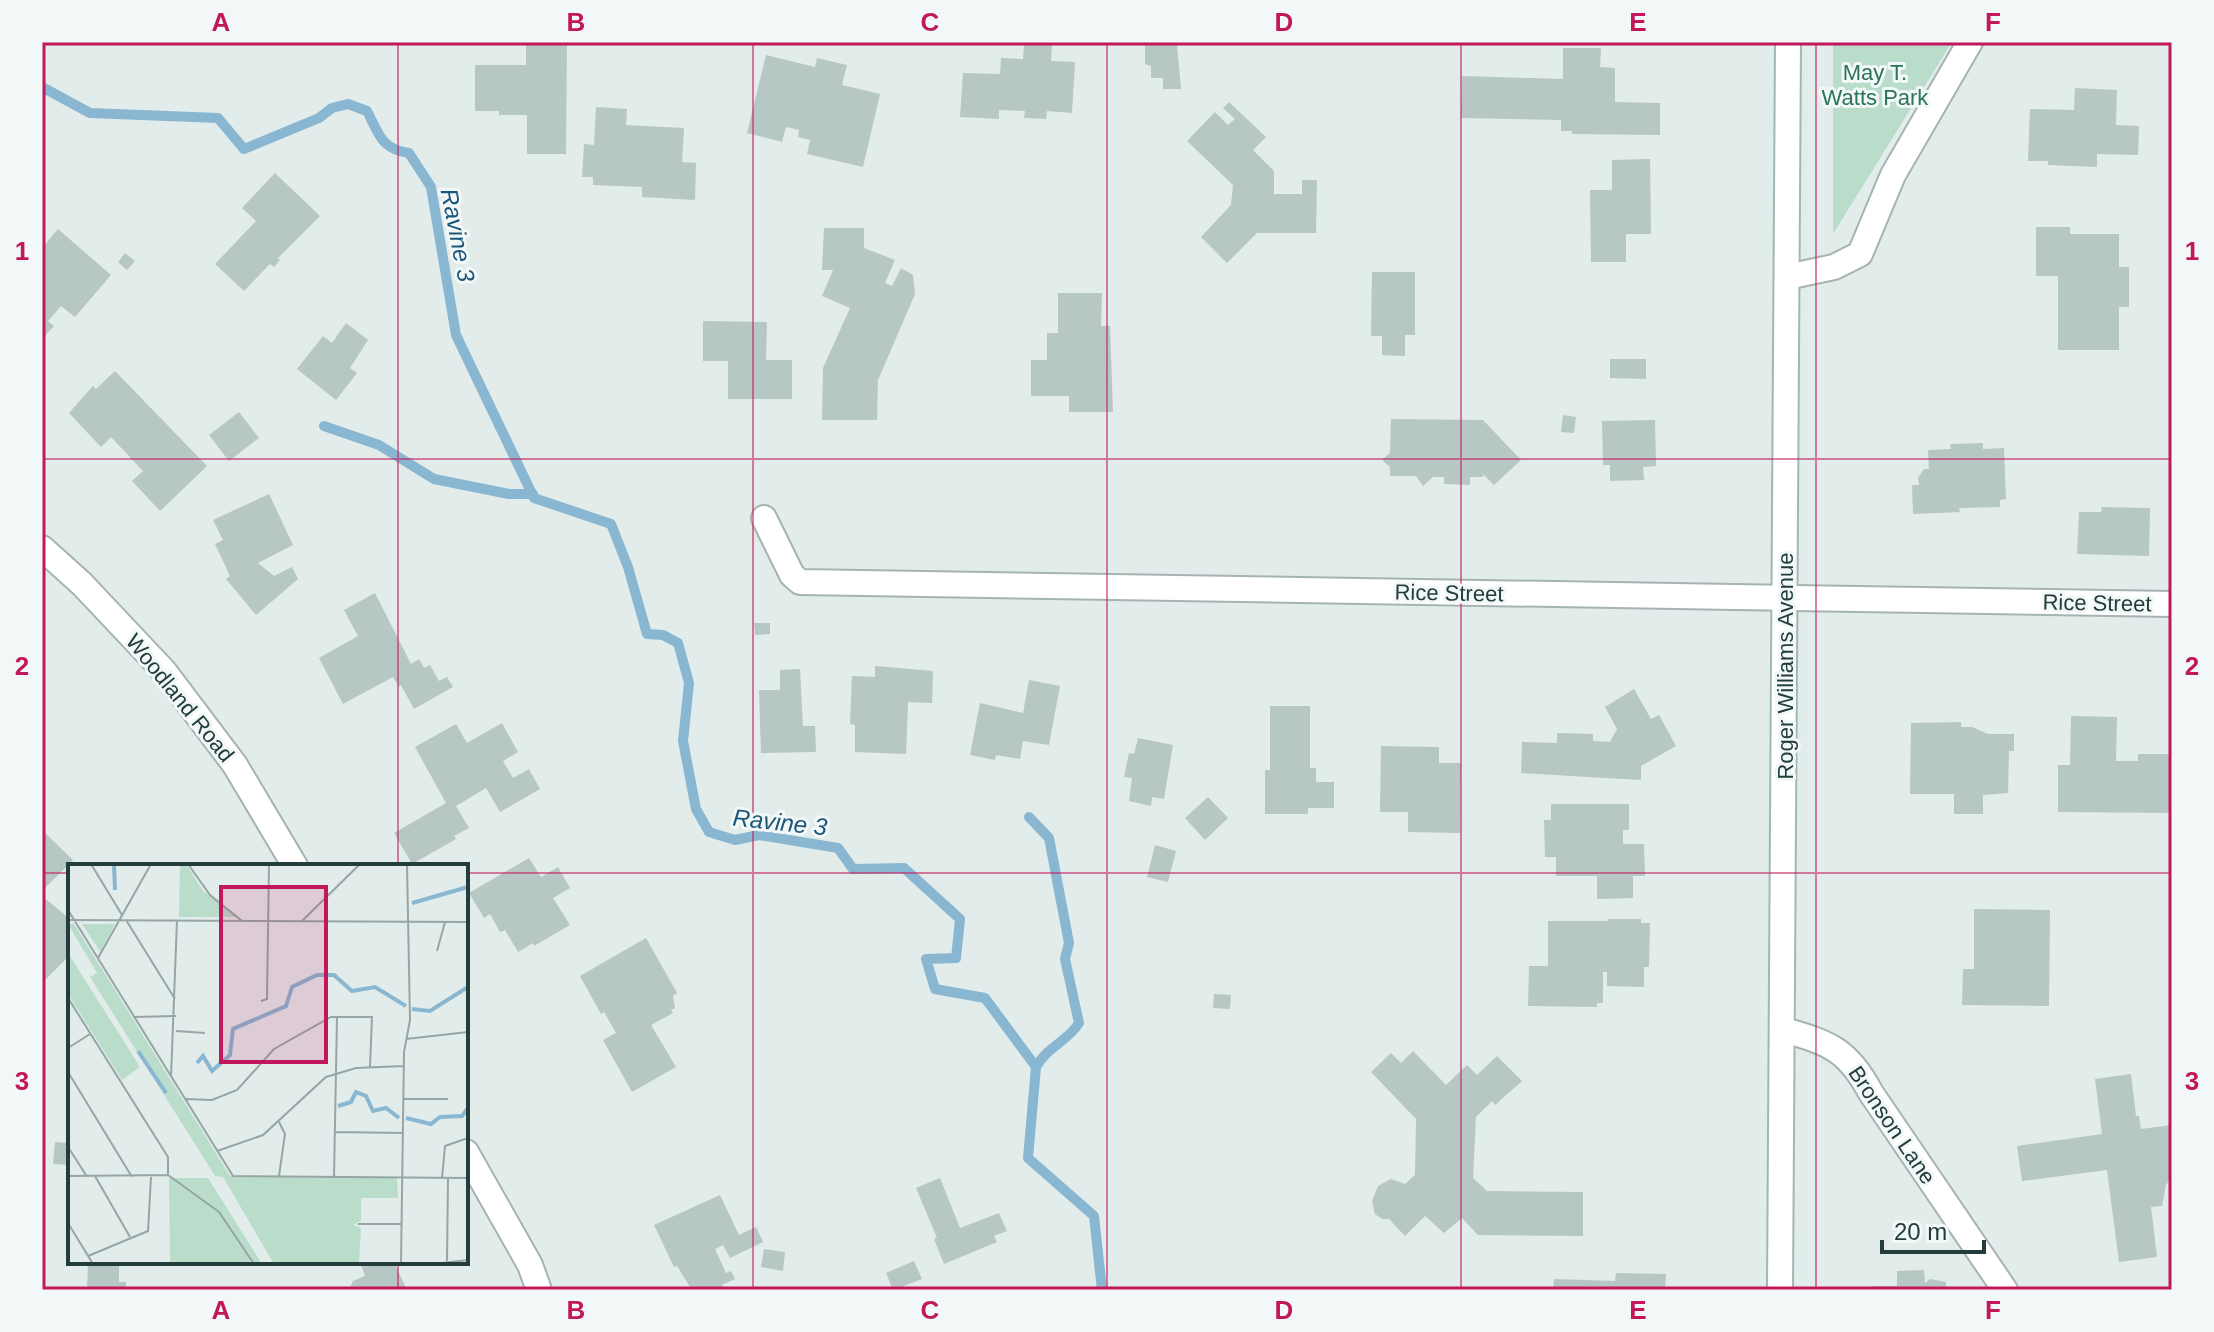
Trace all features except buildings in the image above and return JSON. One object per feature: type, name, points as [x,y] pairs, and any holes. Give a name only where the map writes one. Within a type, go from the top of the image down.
[{"type":"street","name":"Roger Williams Avenue","points":[[1780,1290],[1788,42]]},
{"type":"street","points":[[1787,277],[1834,267],[1860,254],[1893,175],[1970,42]]},
{"type":"street","name":"Rice Street","points":[[764,518],[792,575],[800,582],[2172,604]]},
{"type":"street","name":"Woodland Road","points":[[42,548],[82,584],[164,671],[235,765],[294,864]]},
{"type":"street","name":"Bronson Lane","points":[[1784,1030],[1820,1040],[1858,1068],[1871,1093],[2005,1290]]},
{"type":"street","points":[[468,1156],[530,1265],[539,1290]]},
{"type":"green space","name":"May T. Watts Park","points":[[1833,42],[1952,42],[1833,234]]},
{"type":"waterway","name":"Ravine 3","points":[[42,87],[90,113],[218,118],[244,149],[319,118],[332,108],[348,104],[367,111],[387,144],[409,153],[431,187],[456,335],[534,498],[611,524],[628,567],[647,634],[663,635],[678,643],[689,683],[683,741],[696,809],[709,832],[735,840],[759,835],[838,848],[853,869],[904,868],[960,919],[956,958],[926,959],[935,989],[985,998],[1036,1067],[1028,1158],[1094,1216],[1102,1290]]},
{"type":"waterway","name":"Ravine 3","points":[[324,426],[379,445],[434,479],[509,494],[533,494]]},
{"type":"waterway","name":"Ravine 3","points":[[1029,817],[1049,838],[1069,943],[1065,959],[1079,1023],[1036,1067]]}]
